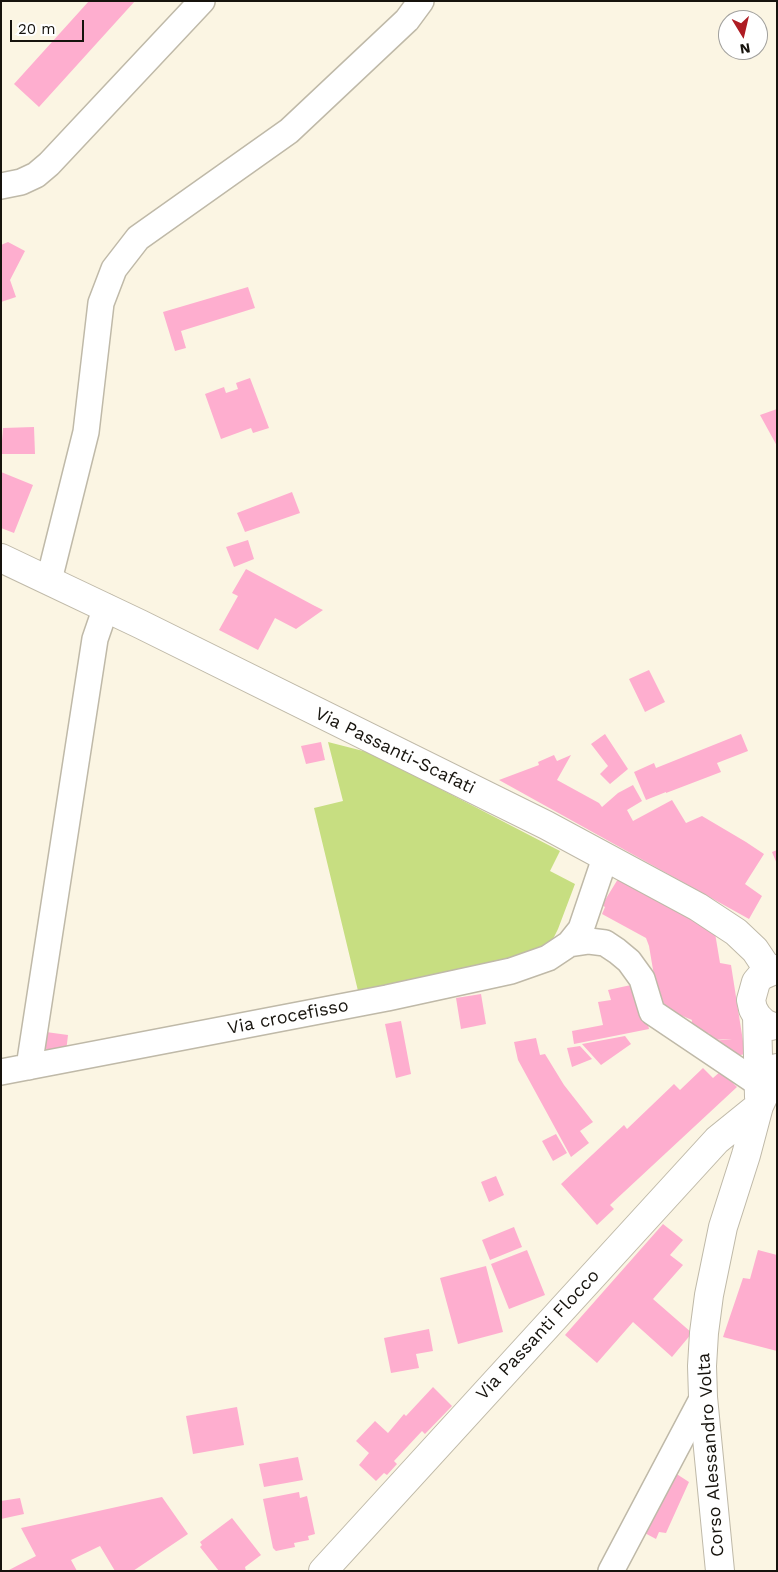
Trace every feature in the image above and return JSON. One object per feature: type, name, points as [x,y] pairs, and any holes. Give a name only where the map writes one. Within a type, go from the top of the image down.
[{"type":"main road","name":"Via Passanti-Scafati","points":[[1,558],[50,580],[546,826],[698,908],[736,932],[773,970]]},
{"type":"main road","name":"Corso Alessandro Volta","points":[[720,1571],[703,1398],[704,1333],[711,1285],[723,1227],[765,1086],[767,1022],[751,1000],[752,991],[756,982],[762,976],[773,970]]},
{"type":"main road","name":"Via Passanti Flocco","points":[[323,1571],[765,1086]]},
{"type":"street","points":[[1,186],[21,182],[36,175],[49,164],[202,1]]},
{"type":"street","points":[[50,580],[86,432],[101,303],[114,269],[138,238],[290,131],[407,20],[421,1]]},
{"type":"street","points":[[30,1067],[95,639],[106,608]]},
{"type":"street","name":"Via crocefisso","points":[[1,1072],[387,998],[511,971],[548,958],[569,944],[581,928],[605,858]]},
{"type":"street","name":"Via crocefisso","points":[[569,944],[589,941],[605,944],[618,952],[629,961],[642,979],[652,1012],[765,1086]]},
{"type":"street","points":[[611,1571],[703,1398]]},
{"type":"green space","points":[[328,742],[371,753],[560,851],[550,871],[575,884],[551,943],[537,952],[359,995],[314,808],[343,801]]},
{"type":"building","points":[[89,1],[135,1],[39,107],[14,84]]},
{"type":"building","points":[[8,242],[25,251],[10,280],[16,297],[1,302],[1,245]]},
{"type":"building","points":[[248,287],[255,308],[181,331],[186,348],[175,351],[163,312]]},
{"type":"building","points":[[250,378],[269,428],[253,433],[251,428],[221,439],[205,394],[224,387],[226,393],[238,389],[236,383]]},
{"type":"building","points":[[777,409],[777,446],[760,415]]},
{"type":"building","points":[[34,427],[35,454],[1,454],[3,428]]},
{"type":"building","points":[[1,472],[33,485],[14,533],[1,528]]},
{"type":"building","points":[[292,492],[300,513],[245,532],[237,513]]},
{"type":"building","points":[[248,540],[254,559],[234,567],[226,547]]},
{"type":"building","points":[[246,569],[323,610],[296,629],[275,618],[258,650],[219,630],[238,596],[232,593]]},
{"type":"building","points":[[649,670],[665,702],[645,712],[629,679]]},
{"type":"building","points":[[605,734],[628,769],[610,784],[600,774],[608,766],[591,744]]},
{"type":"building","points":[[741,734],[748,751],[717,763],[721,772],[646,800],[634,772],[654,763],[656,768]]},
{"type":"building","points":[[321,742],[325,760],[306,764],[301,746]]},
{"type":"building","points":[[554,755],[557,761],[571,755],[557,780],[599,803],[602,807],[618,793],[633,785],[642,801],[627,810],[633,821],[672,800],[686,823],[702,816],[764,854],[745,884],[762,896],[749,919],[499,780],[539,765],[538,762]]},
{"type":"building","points":[[777,850],[777,864],[772,852]]},
{"type":"building","points":[[623,877],[715,933],[720,963],[731,965],[745,1054],[728,1058],[712,1041],[732,1039],[711,1040],[709,1033],[704,1035],[691,1026],[692,1020],[680,1015],[676,1022],[660,1011],[646,938],[602,914],[605,907],[602,905],[618,879]]},
{"type":"building","points":[[631,985],[634,996],[641,994],[649,1029],[574,1044],[572,1031],[603,1025],[598,1002],[611,1000],[608,990]]},
{"type":"building","points":[[481,994],[486,1024],[461,1029],[456,998]]},
{"type":"building","points":[[401,1021],[411,1074],[396,1078],[385,1024]]},
{"type":"building","points":[[46,1032],[68,1035],[66,1052],[44,1049]]},
{"type":"building","points":[[625,1036],[631,1044],[601,1065],[582,1044]]},
{"type":"building","points":[[536,1038],[540,1055],[545,1054],[564,1085],[593,1122],[580,1131],[589,1143],[571,1157],[518,1060],[514,1042]]},
{"type":"building","points":[[580,1046],[592,1059],[572,1067],[567,1048]]},
{"type":"building","points":[[703,1068],[713,1078],[721,1071],[737,1087],[610,1205],[614,1209],[597,1225],[561,1184],[624,1125],[627,1129],[674,1084],[680,1090]]},
{"type":"building","points":[[556,1134],[567,1153],[553,1161],[542,1141]]},
{"type":"building","points":[[496,1176],[504,1195],[489,1202],[481,1182]]},
{"type":"building","points":[[663,1224],[683,1240],[670,1255],[683,1265],[653,1299],[692,1333],[672,1357],[633,1322],[597,1363],[565,1335]]},
{"type":"building","points":[[514,1227],[522,1247],[490,1260],[482,1240]]},
{"type":"building","points":[[527,1250],[545,1295],[509,1309],[491,1264]]},
{"type":"building","points":[[758,1250],[777,1255],[777,1351],[723,1337],[743,1278],[750,1279]]},
{"type":"building","points":[[486,1266],[503,1332],[458,1344],[440,1278]]},
{"type":"building","points":[[429,1329],[433,1351],[416,1354],[419,1368],[391,1373],[384,1338]]},
{"type":"building","points":[[433,1387],[452,1406],[425,1434],[422,1431],[394,1461],[397,1464],[387,1475],[384,1473],[376,1481],[359,1465],[369,1453],[356,1441],[375,1421],[388,1433],[404,1414],[406,1416]]},
{"type":"building","points":[[237,1407],[244,1445],[193,1454],[186,1416]]},
{"type":"building","points":[[298,1457],[303,1480],[264,1487],[259,1464]]},
{"type":"building","points":[[672,1471],[689,1482],[666,1533],[659,1532],[656,1539],[641,1531]]},
{"type":"building","points":[[299,1492],[300,1498],[307,1496],[315,1534],[308,1536],[309,1540],[294,1543],[295,1547],[276,1551],[273,1548],[263,1499]]},
{"type":"building","points":[[162,1497],[188,1534],[133,1571],[115,1571],[100,1546],[71,1560],[77,1571],[7,1571],[36,1556],[21,1528]]},
{"type":"building","points":[[20,1498],[24,1514],[1,1519],[1,1501]]},
{"type":"building","points":[[232,1518],[261,1555],[245,1567],[246,1571],[219,1571],[200,1547],[202,1545],[200,1542]]}]
